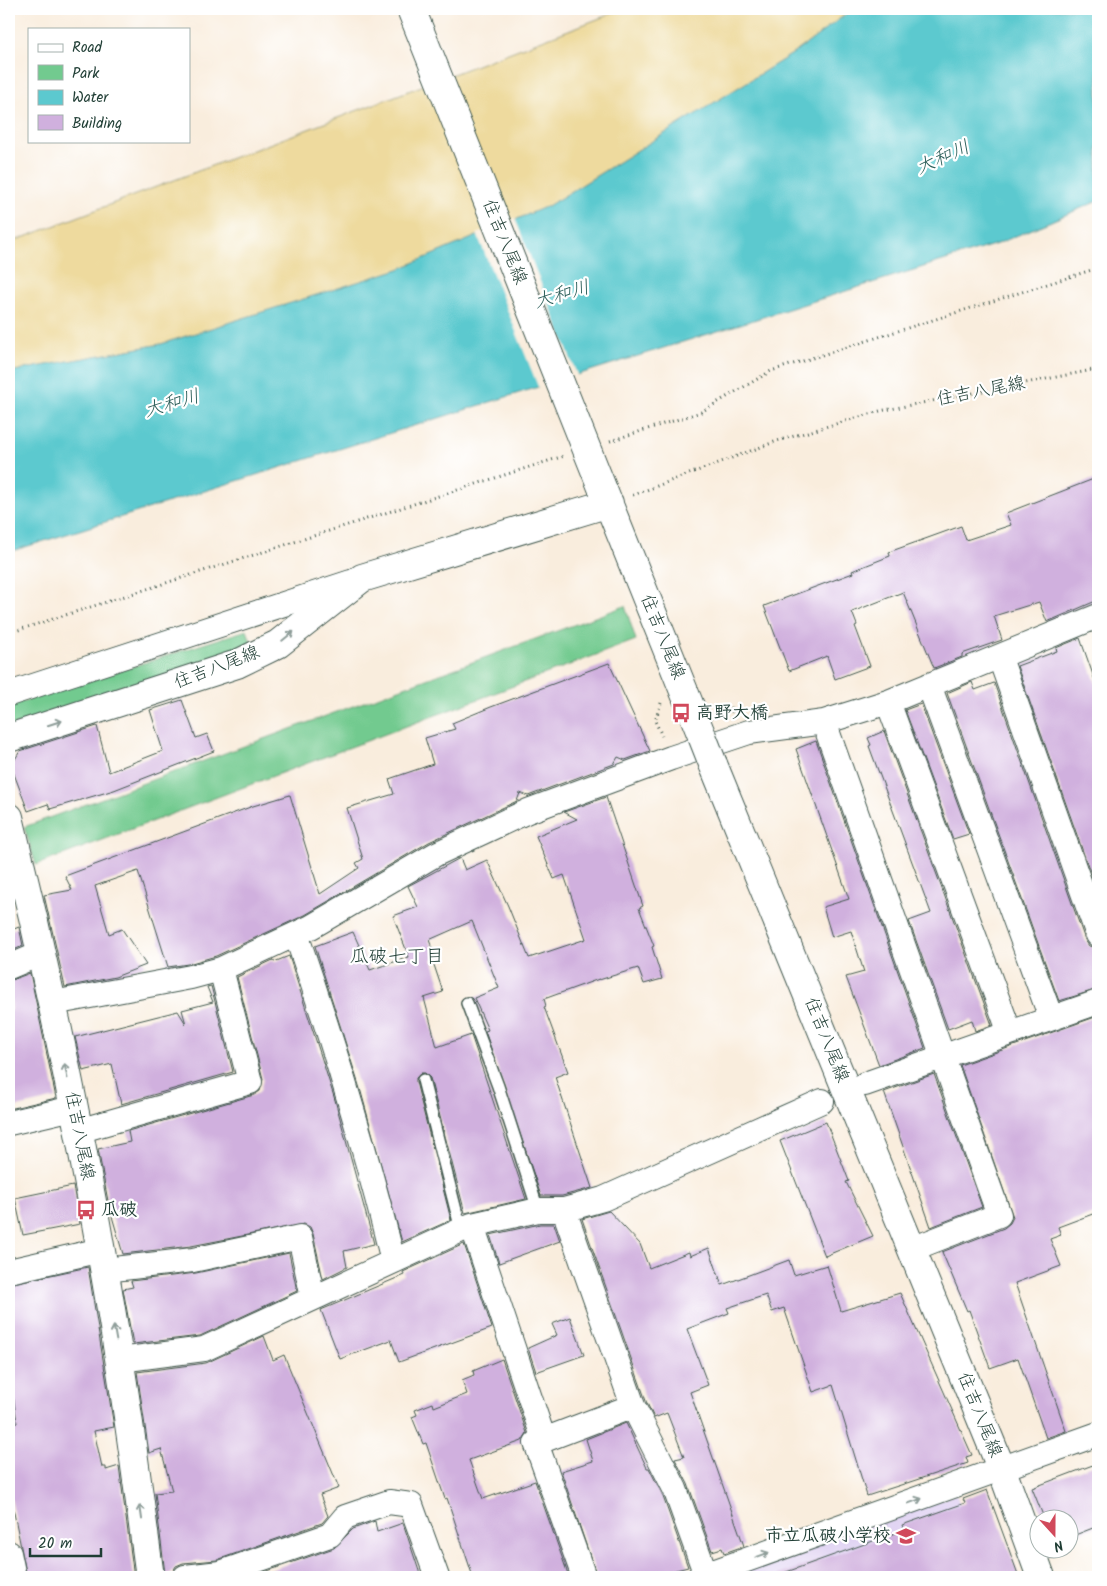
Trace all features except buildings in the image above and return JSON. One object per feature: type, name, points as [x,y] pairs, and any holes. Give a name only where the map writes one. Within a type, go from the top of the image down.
[{"type":"main road","name":"住吉八尾線","points":[[411,9],[713,764],[1002,1470],[1042,1577]]},
{"type":"main road","name":"住吉八尾線","points":[[9,738],[237,664],[278,644],[362,578],[606,497]]},
{"type":"main road","name":"住吉八尾線","points":[[9,817],[28,888],[53,1003],[103,1260],[120,1360],[150,1577]]},
{"type":"street","points":[[9,694],[362,578]]},
{"type":"street","points":[[53,1003],[191,977],[221,968],[296,934],[436,854],[528,811],[671,758],[749,732],[824,722],[888,702],[1000,658],[1098,616]]},
{"type":"street","points":[[1000,658],[1098,935]]},
{"type":"street","points":[[930,685],[1051,1018]]},
{"type":"street","points":[[888,702],[1010,1033]]},
{"type":"street","points":[[824,722],[999,1215],[912,1249]]},
{"type":"street","points":[[296,934],[353,1109],[374,1182],[393,1261]]},
{"type":"street","points":[[9,967],[42,953]]},
{"type":"street","points":[[9,1123],[76,1119],[250,1082],[221,968]]},
{"type":"street","points":[[865,1084],[1098,1002]]},
{"type":"street","points":[[120,1360],[204,1349],[466,1228],[538,1210],[564,1210],[603,1199],[822,1101]]},
{"type":"street","points":[[564,1210],[633,1406],[675,1489],[702,1576],[1098,1434]]},
{"type":"street","points":[[466,1228],[544,1440]]},
{"type":"street","points":[[9,1271],[103,1260],[193,1260],[300,1237],[313,1298]]},
{"type":"street","points":[[584,1577],[536,1443],[633,1406]]},
{"type":"street","points":[[185,1577],[220,1573],[330,1535],[345,1517],[389,1502],[411,1506],[437,1577]]},
{"type":"street","points":[[9,1553],[14,1577]]},
{"type":"lane","points":[[467,1003],[498,1086],[538,1210]]},
{"type":"lane","points":[[423,1080],[466,1228]]},
{"type":"path","points":[[606,442],[701,412],[771,371],[1098,268]]},
{"type":"path","name":"住吉八尾線","points":[[606,497],[777,441],[880,411],[1098,370]]},
{"type":"path","points":[[9,633],[568,454]]},
{"type":"path","points":[[664,695],[655,721],[671,758]]},
{"type":"shaded area","name":"市立瓜破小学校","points":[[956,1494],[986,1577],[727,1577]]},
{"type":"green space","points":[[625,606],[636,640],[36,865],[24,827]]},
{"type":"green space","points":[[247,630],[253,647],[9,727],[9,706]]},
{"type":"sand","points":[[624,9],[853,9],[797,51],[548,206],[399,269],[161,344],[9,372],[9,243]]},
{"type":"water","name":"大和川","points":[[853,9],[1098,9],[1098,201],[997,244],[9,552],[9,372],[161,344],[399,269],[548,206],[797,51]]},
{"type":"pier","points":[[515,218],[578,377],[539,389],[477,234]]},
{"type":"place","name":"高野大橋","points":[[681,713]]},
{"type":"place","name":"瓜破","points":[[86,1210]]},
{"type":"place","name":"市立瓜破小学校","points":[[906,1536]]},
{"type":"district","name":"瓜破七丁目","points":[[397,957]]}]
